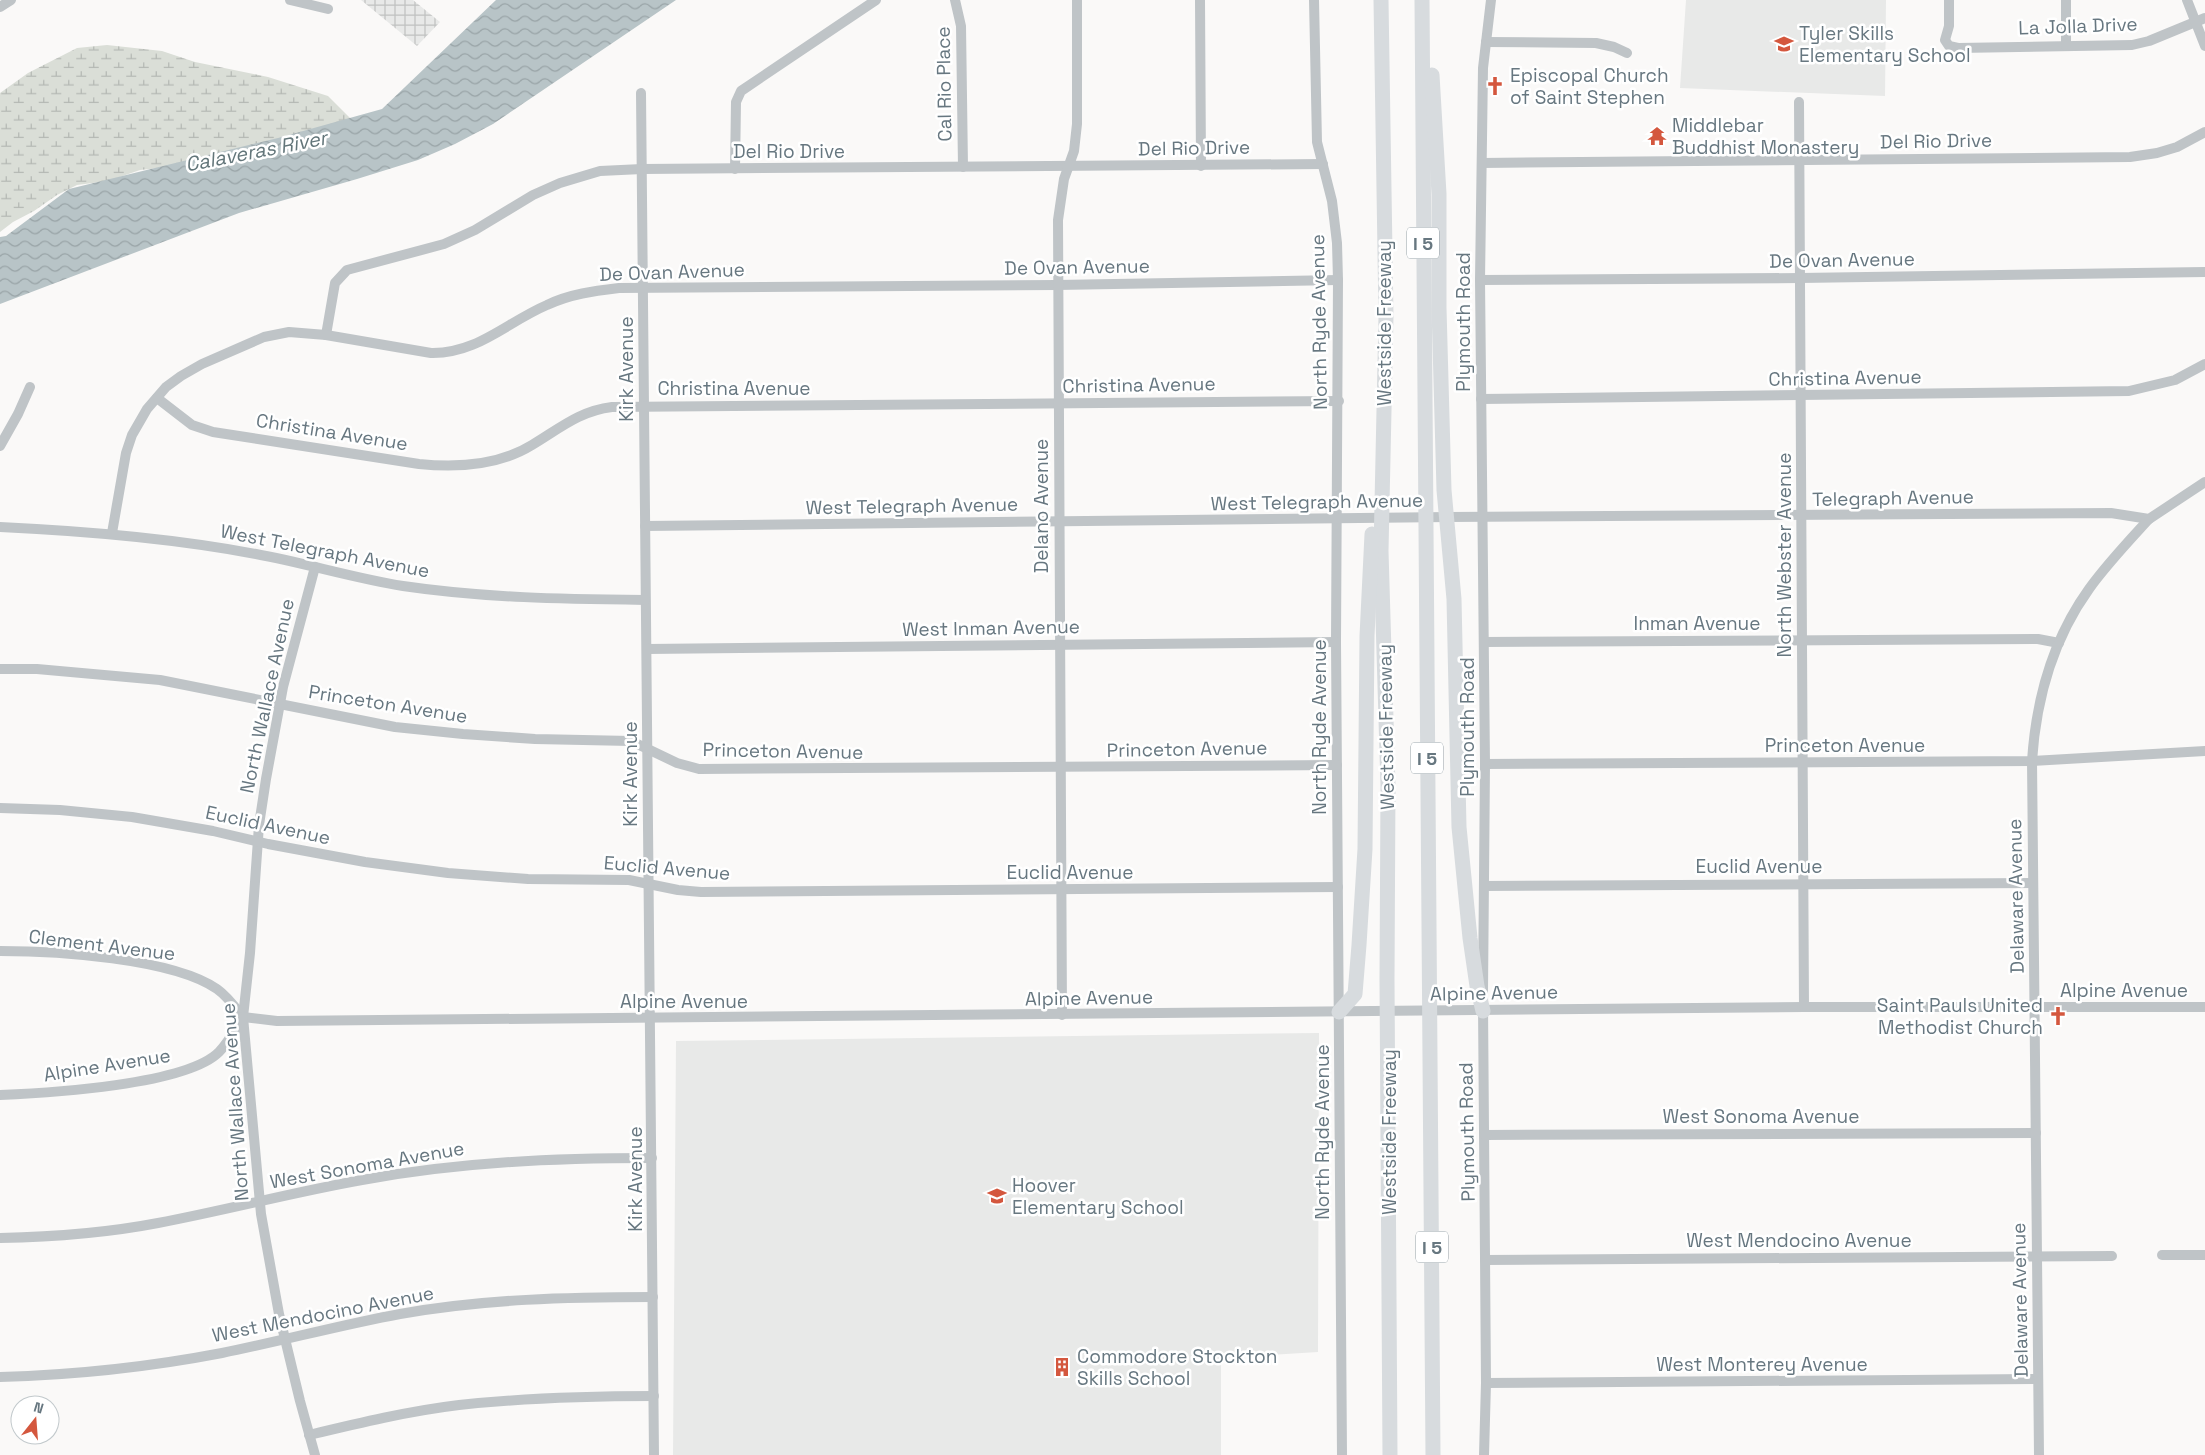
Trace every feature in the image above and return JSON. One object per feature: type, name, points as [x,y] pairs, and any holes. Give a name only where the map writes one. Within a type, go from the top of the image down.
[{"type":"highway","name":"Westside Freeway","points":[[1381,0],[1386,316],[1375,384],[1378,486],[1376,548],[1388,786],[1387,979],[1390,1455]]},
{"type":"highway","name":"Westside Freeway","points":[[1422,0],[1433,1455]]},
{"type":"highway","points":[[1427,0],[1439,194],[1439,317],[1444,490],[1454,599],[1459,827],[1470,938],[1477,986],[1483,1010]]},
{"type":"highway","points":[[1339,1012],[1355,994],[1365,849],[1367,636],[1376,548]]},
{"type":"street","points":[[0,7],[11,0]]},
{"type":"street","points":[[290,0],[328,9]]},
{"type":"street","points":[[735,169],[736,102],[740,91],[876,0]]},
{"type":"street","name":"Cal Rio Place","points":[[955,0],[962,26],[963,168]]},
{"type":"street","name":"Delano Avenue","points":[[1062,1015],[1057,285],[1058,220],[1062,187],[1074,151],[1078,109],[1077,0]]},
{"type":"street","points":[[1200,0],[1201,166]]},
{"type":"street","name":"North Ryde Avenue","points":[[1314,0],[1318,142],[1332,200],[1337,243],[1338,280],[1336,642],[1342,1455]]},
{"type":"street","name":"Plymouth Road","points":[[1484,1455],[1486,1383],[1483,1010],[1485,764],[1480,280],[1482,100],[1491,0]]},
{"type":"street","name":"La Jolla Drive","points":[[1949,0],[1949,26],[1945,40],[1949,46],[1958,48],[2132,45],[2149,41],[2200,20]]},
{"type":"street","points":[[2066,0],[2066,46]]},
{"type":"street","points":[[2187,0],[2200,20],[2205,46]]},
{"type":"street","points":[[1486,42],[1596,43],[1614,47],[1627,53]]},
{"type":"street","name":"Kirk Avenue","points":[[641,92],[654,1455]]},
{"type":"street","name":"North Webster Avenue","points":[[1799,102],[1804,1007]]},
{"type":"street","name":"Del Rio Drive","points":[[1482,163],[2130,157],[2177,148],[2205,132]]},
{"type":"street","name":"Del Rio Drive","points":[[326,335],[335,283],[347,270],[444,244],[475,230],[533,196],[560,183],[600,171],[642,169],[1323,164]]},
{"type":"street","name":"De Ovan Avenue","points":[[1480,280],[1800,278],[2205,272]]},
{"type":"street","name":"De Ovan Avenue","points":[[112,533],[126,453],[142,415],[166,387],[180,376],[264,336],[301,332],[431,353],[452,352],[473,346],[560,299],[590,292],[643,288],[1057,285],[1338,280]]},
{"type":"street","name":"Christina Avenue","points":[[1481,399],[2129,391],[2174,380],[2205,364]]},
{"type":"street","points":[[0,446],[18,414],[30,387]]},
{"type":"street","name":"Christina Avenue","points":[[156,398],[192,425],[213,432],[446,467],[474,465],[503,458],[531,446],[563,424],[588,412],[612,407],[1338,401]]},
{"type":"street","points":[[2149,519],[2205,482]]},
{"type":"street","name":"Telegraph Avenue","points":[[1449,517],[2111,513],[2149,519]]},
{"type":"street","name":"West Telegraph Avenue","points":[[645,526],[1337,520],[1449,517]]},
{"type":"street","name":"Delaware Avenue","points":[[2039,1455],[2032,761],[2036,722],[2045,680],[2059,643],[2089,590],[2112,559],[2149,519]]},
{"type":"street","name":"West Telegraph Avenue","points":[[0,527],[112,533],[203,545],[403,586],[449,592],[541,599],[645,600]]},
{"type":"street","name":"North Wallace Avenue","points":[[315,567],[294,641],[264,788],[243,1016],[260,1202],[285,1338],[315,1455]]},
{"type":"street","name":"Inman Avenue","points":[[1484,642],[2038,639],[2059,643]]},
{"type":"street","name":"West Inman Avenue","points":[[647,649],[1336,642]]},
{"type":"street","name":"Princeton Avenue","points":[[0,669],[37,669],[160,680],[396,726],[463,734],[535,739],[631,741],[677,764],[698,769],[1337,766]]},
{"type":"street","name":"Princeton Avenue","points":[[1485,764],[2032,761],[2205,751]]},
{"type":"street","name":"Euclid Avenue","points":[[0,808],[60,810],[132,817],[365,862],[448,873],[528,879],[628,880],[678,890],[700,892],[1338,887]]},
{"type":"street","name":"Euclid Avenue","points":[[1484,886],[2033,883]]},
{"type":"street","name":"Clement Avenue","points":[[0,951],[73,954],[176,970],[217,989],[243,1016]]},
{"type":"street","name":"Alpine Avenue","points":[[0,1095],[79,1090],[173,1074],[195,1066],[219,1052],[243,1016],[277,1021],[1804,1007],[2205,1007]]},
{"type":"street","name":"West Sonoma Avenue","points":[[1485,1135],[2036,1132]]},
{"type":"street","name":"West Sonoma Avenue","points":[[0,1238],[93,1232],[156,1224],[363,1180],[453,1166],[527,1160],[652,1158]]},
{"type":"street","points":[[2162,1255],[2205,1256]]},
{"type":"street","name":"West Mendocino Avenue","points":[[1486,1260],[2112,1256]]},
{"type":"street","name":"West Mendocino Avenue","points":[[0,1377],[62,1375],[140,1367],[223,1353],[401,1314],[465,1304],[558,1298],[653,1297]]},
{"type":"street","name":"West Monterey Avenue","points":[[1486,1383],[2038,1380]]},
{"type":"street","points":[[309,1435],[390,1416],[457,1406],[538,1398],[654,1396]]},
{"type":"shaded area","points":[[361,0],[413,0],[440,22],[417,46]]},
{"type":"shaded area","name":"Tyler Skills Elementary School","points":[[1686,0],[1886,0],[1885,96],[1680,88]]},
{"type":"shaded area","name":"Hoover Elementary School","points":[[1319,1033],[1318,1352],[1221,1358],[1221,1455],[673,1455],[676,1041]]},
{"type":"green space","points":[[107,45],[162,51],[195,62],[268,77],[328,96],[351,119],[180,166],[140,170],[108,181],[77,185],[57,195],[0,232],[0,93],[28,73],[77,48]]},
{"type":"water","name":"Calaveras River","points":[[496,0],[676,0],[493,124],[455,144],[418,160],[239,213],[0,304],[0,237],[6,236],[69,189],[278,138],[382,109]]},
{"type":"place","name":"Tyler Skills Elementary School","points":[[1784,44]]},
{"type":"place","name":"Episcopal Church of Saint Stephen","points":[[1495,86]]},
{"type":"place","name":"Middlebar Buddhist Monastery","points":[[1657,136]]},
{"type":"place","name":"Saint Pauls United Methodist Church","points":[[2058,1016]]},
{"type":"place","name":"Hoover Elementary School","points":[[997,1196]]},
{"type":"place","name":"Commodore Stockton Skills School","points":[[1062,1367]]}]
